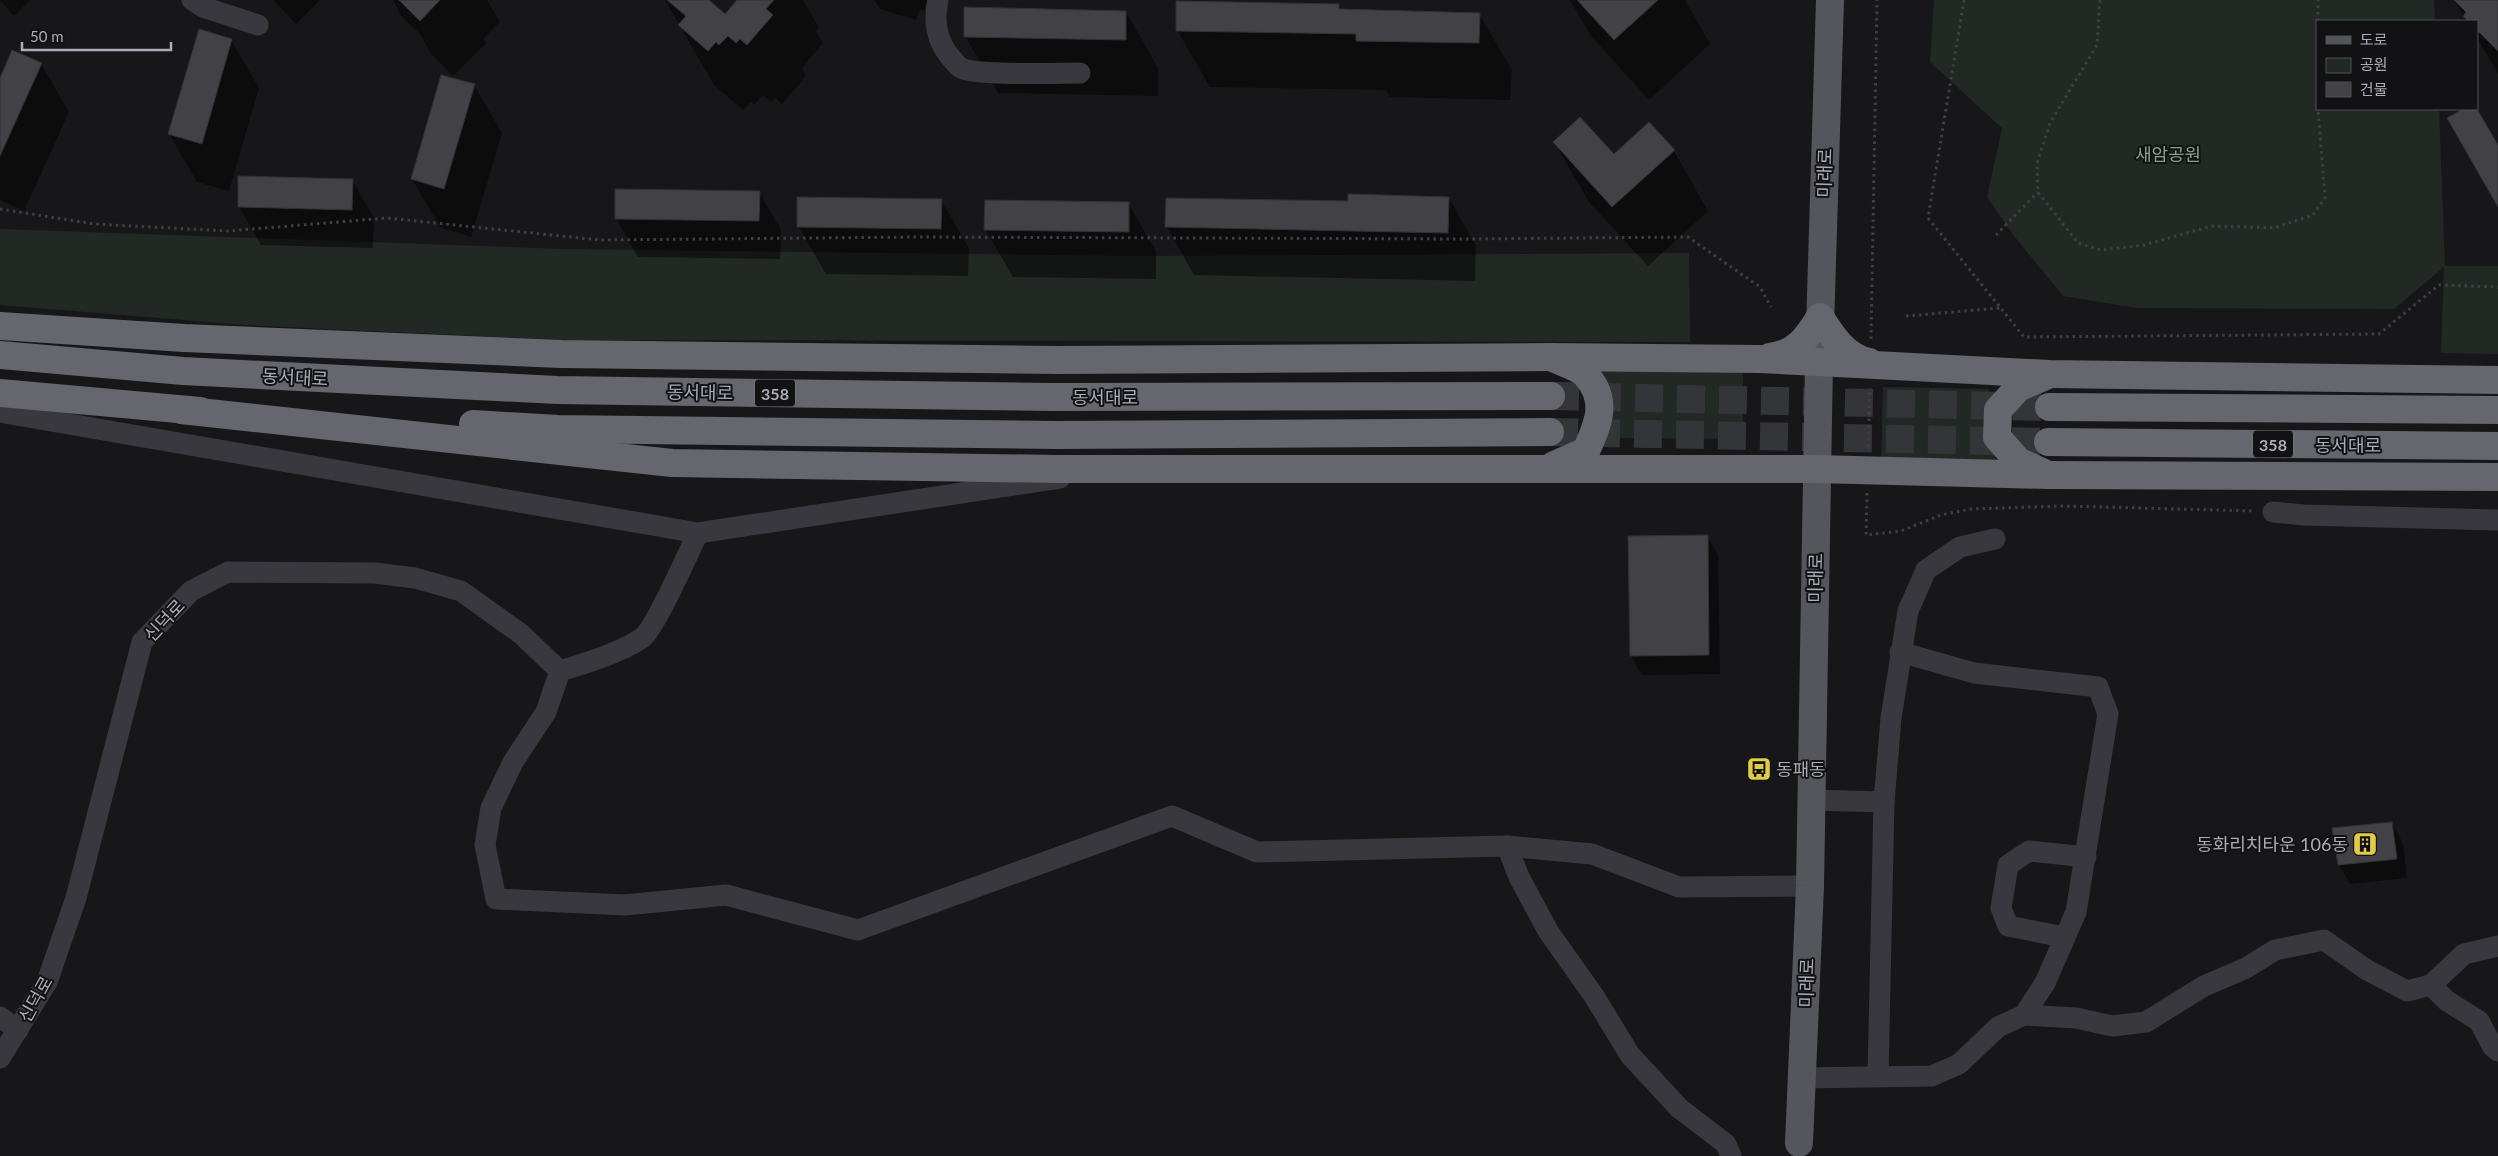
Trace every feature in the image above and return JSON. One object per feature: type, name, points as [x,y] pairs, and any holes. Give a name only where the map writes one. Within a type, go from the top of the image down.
[{"type":"highway","points":[[1759,359],[1782,356],[1796,349],[1808,336],[1820,316],[1832,337],[1846,351],[1863,361],[1885,365]]},
{"type":"highway","points":[[0,326],[184,338],[561,354],[1057,360],[1551,357],[1759,359],[2050,374],[2498,380]]},
{"type":"highway","name":"동서대로","points":[[0,355],[183,371],[557,390],[1054,397],[1551,396]]},
{"type":"highway","points":[[1549,468],[1586,451],[1599,421],[1599,396],[1585,374],[1551,357]]},
{"type":"highway","points":[[2047,475],[2018,461],[1997,437],[1998,410],[2018,388],[2050,374]]},
{"type":"highway","name":"358","points":[[0,393],[181,410],[558,429],[1056,435],[1550,432]]},
{"type":"highway","name":"동서대로","points":[[2050,407],[2498,410]]},
{"type":"highway","points":[[181,410],[672,463],[1121,469],[1817,469],[2047,475],[2498,477]]},
{"type":"highway","name":"동서대로","points":[[2048,442],[2498,446]]},
{"type":"main road","name":"미래로","points":[[1799,1150],[1810,886],[1818,361],[1830,0]]},
{"type":"street","points":[[192,0],[203,7],[258,25]]},
{"type":"street","points":[[938,0],[936,12],[938,36],[947,53],[961,68],[983,71],[1080,73]]},
{"type":"street","points":[[0,412],[698,533],[1121,469]]},
{"type":"street","points":[[2273,512],[2304,515],[2498,520]]},
{"type":"street","points":[[698,533],[671,590],[644,637],[595,660],[560,671],[546,712],[512,762],[492,808],[485,845],[496,899],[625,905],[726,895],[858,930],[1172,816],[1257,852],[1507,846],[1592,854],[1679,887],[1810,886]]},
{"type":"street","points":[[1878,1076],[1884,802],[1891,718],[1908,611],[1926,570],[1960,547],[1996,539]]},
{"type":"street","name":"신덕로","points":[[0,1058],[48,982],[76,898],[142,642],[192,591],[228,572],[357,572],[415,578],[461,591],[521,634],[560,671]]},
{"type":"street","points":[[1900,652],[1974,673],[2098,687],[2108,714],[2076,912],[2045,984],[2024,1015]]},
{"type":"street","points":[[1811,800],[1884,802]]},
{"type":"street","points":[[1507,846],[1519,877],[1548,931],[1594,996],[1630,1055],[1679,1108],[1726,1144],[1731,1156]]},
{"type":"street","points":[[2064,937],[2008,926],[2001,908],[2008,865],[2029,850],[2086,856]]},
{"type":"street","points":[[1802,1078],[1932,1076],[1959,1064],[1998,1027],[2024,1015],[2076,1018],[2112,1026],[2146,1022],[2204,986],[2246,968],[2275,950],[2324,940],[2367,970],[2407,991],[2431,986],[2464,954],[2498,946]]},
{"type":"street","points":[[2431,986],[2447,1001],[2479,1021],[2493,1047],[2498,1051]]},
{"type":"street","points":[[0,1017],[18,1030]]},
{"type":"path","points":[[1964,0],[1928,218],[2024,337],[2379,334],[2440,285],[2498,287]]},
{"type":"path","points":[[2100,0],[2097,45],[2050,123],[2037,163],[2038,192],[2078,243],[2101,250],[2144,245],[2212,226],[2274,228],[2312,215],[2325,198],[2318,110]]},
{"type":"path","points":[[2318,0],[2318,20]]},
{"type":"path","points":[[1996,235],[2038,192]]},
{"type":"path","points":[[0,208],[94,224],[228,231],[387,218],[600,240],[918,237],[1467,239],[1688,237],[1760,287],[1771,307]]},
{"type":"path","points":[[1906,316],[2001,308]]},
{"type":"green space","name":"새암공원","points":[[1934,0],[2434,0],[2435,20],[2316,20],[2316,110],[2439,110],[2445,266],[2498,266],[2498,354],[2441,353],[2444,267],[2394,309],[2137,308],[2063,296],[2014,236],[1987,197],[2002,128],[1930,62]]},
{"type":"green space","points":[[0,229],[565,249],[1139,256],[1689,253],[1690,342],[565,340],[245,325],[0,305]]},
{"type":"green space","points":[[1597,368],[1737,368],[1743,374],[1743,439],[1610,438],[1610,391]]},
{"type":"green space","points":[[1883,387],[1989,389],[1983,408],[1984,438],[2000,466],[1881,464]]},
{"type":"building","points":[[399,0],[440,0],[420,21]]},
{"type":"building","points":[[667,0],[709,0],[725,14],[737,0],[774,0],[766,9],[773,15],[747,45],[740,39],[736,43],[728,36],[719,45],[716,42],[708,51],[678,25],[686,16]]},
{"type":"building","points":[[1577,0],[1658,0],[1614,40]]},
{"type":"building","points":[[2454,0],[2498,0],[2498,51],[2478,31],[2478,20],[2467,20],[2463,16],[2466,12]]},
{"type":"building","points":[[1176,1],[1339,4],[1339,9],[1480,13],[1479,43],[1356,41],[1356,34],[1176,31]]},
{"type":"building","points":[[964,7],[1126,11],[1126,40],[964,37]]},
{"type":"building","points":[[199,29],[232,39],[202,144],[168,134]]},
{"type":"building","points":[[12,50],[42,63],[0,156],[0,78]]},
{"type":"building","points":[[441,75],[475,84],[444,189],[411,179]]},
{"type":"building","points":[[2461,110],[2478,110],[2498,145],[2498,207],[2447,118]]},
{"type":"building","points":[[1580,117],[1614,154],[1649,122],[1675,150],[1612,207],[1553,142]]},
{"type":"building","points":[[238,176],[353,179],[352,210],[238,207]]},
{"type":"building","points":[[615,189],[760,191],[759,221],[615,219]]},
{"type":"building","points":[[1348,194],[1449,197],[1448,233],[1165,227],[1166,198],[1348,201]]},
{"type":"building","points":[[797,197],[942,199],[941,229],[797,227]]},
{"type":"building","points":[[985,200],[1129,202],[1129,232],[984,230]]},
{"type":"building","points":[[1708,535],[1709,655],[1630,656],[1628,536]]},
{"type":"building","name":"동화리치타운 106동","points":[[2392,822],[2397,859],[2338,865],[2332,828]]},
{"type":"tunnel","points":[[1551,396],[2049,407]]},
{"type":"tunnel","points":[[1550,432],[2048,442]]},
{"type":"place","name":"동패동","points":[[1759,769]]},
{"type":"place","name":"동화리치타운 106동","points":[[2365,844]]}]
